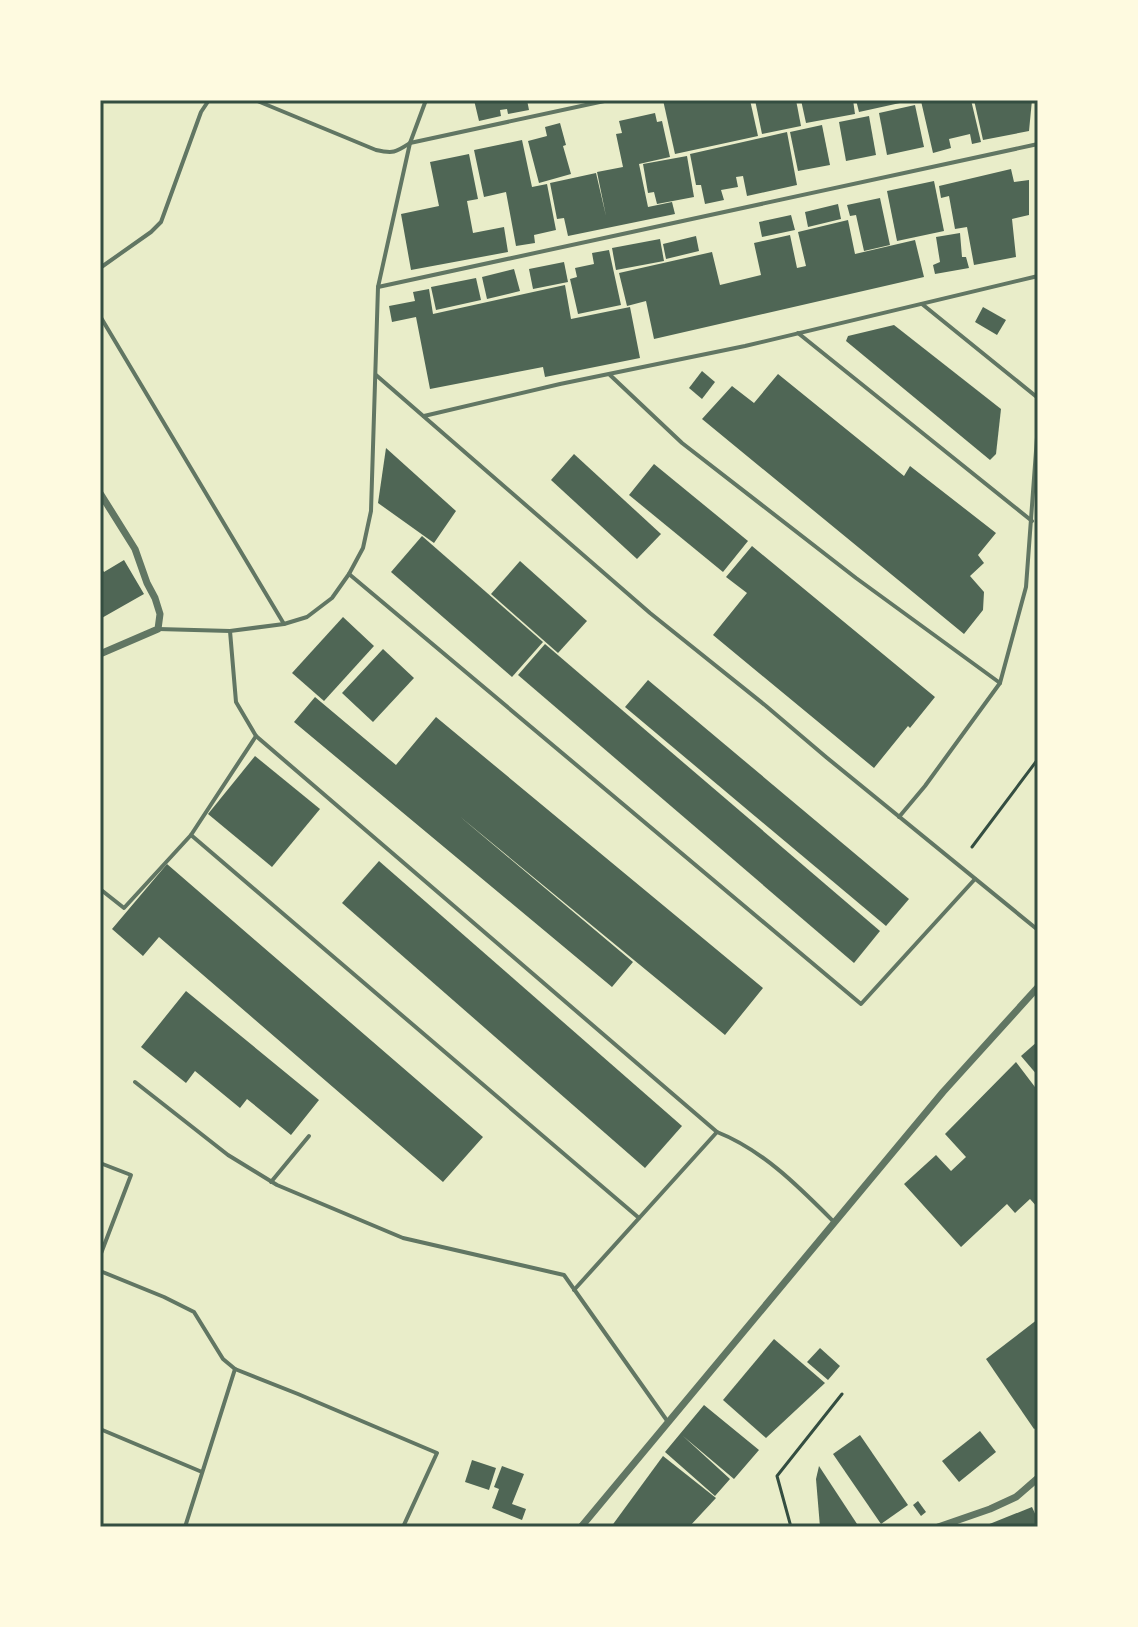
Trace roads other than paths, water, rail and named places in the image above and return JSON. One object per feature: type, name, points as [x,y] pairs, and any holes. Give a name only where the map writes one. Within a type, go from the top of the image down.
[{"type":"street","points":[[100,493],[135,549],[160,614],[158,629],[100,654]]},
{"type":"street","points":[[581,1527],[943,1092],[1038,987]]},
{"type":"street","points":[[938,1527],[1016,1497],[1038,1478]]},
{"type":"lane","points":[[100,268],[161,222],[201,112],[209,100]]},
{"type":"lane","points":[[255,100],[389,153],[410,143],[609,100]]},
{"type":"lane","points":[[158,629],[230,631],[284,624],[307,617],[332,598],[363,548],[371,511],[378,287],[410,143],[426,100]]},
{"type":"lane","points":[[378,287],[1038,144]]},
{"type":"lane","points":[[424,416],[1038,276]]},
{"type":"lane","points":[[922,304],[1038,398]]},
{"type":"lane","points":[[100,316],[284,624]]},
{"type":"lane","points":[[798,333],[1032,521]]},
{"type":"lane","points":[[609,374],[682,443],[856,578],[1000,683]]},
{"type":"lane","points":[[376,375],[650,613],[1038,930]]},
{"type":"lane","points":[[899,817],[1000,683],[1026,587],[1038,424]]},
{"type":"lane","points":[[349,574],[861,1004],[975,879]]},
{"type":"lane","points":[[230,631],[236,702],[256,736],[717,1132],[735,1139],[780,1172],[834,1222]]},
{"type":"lane","points":[[100,889],[124,908],[191,835],[256,736]]},
{"type":"lane","points":[[191,835],[639,1218]]},
{"type":"lane","points":[[135,1082],[228,1155],[271,1182],[403,1238],[564,1275],[668,1422]]},
{"type":"lane","points":[[574,1290],[717,1132]]},
{"type":"lane","points":[[271,1182],[309,1136]]},
{"type":"lane","points":[[100,1163],[131,1175],[100,1256]]},
{"type":"lane","points":[[100,1271],[194,1312],[223,1359],[235,1369],[437,1453],[403,1527]]},
{"type":"lane","points":[[185,1527],[235,1369]]},
{"type":"lane","points":[[100,1429],[202,1472]]}]
